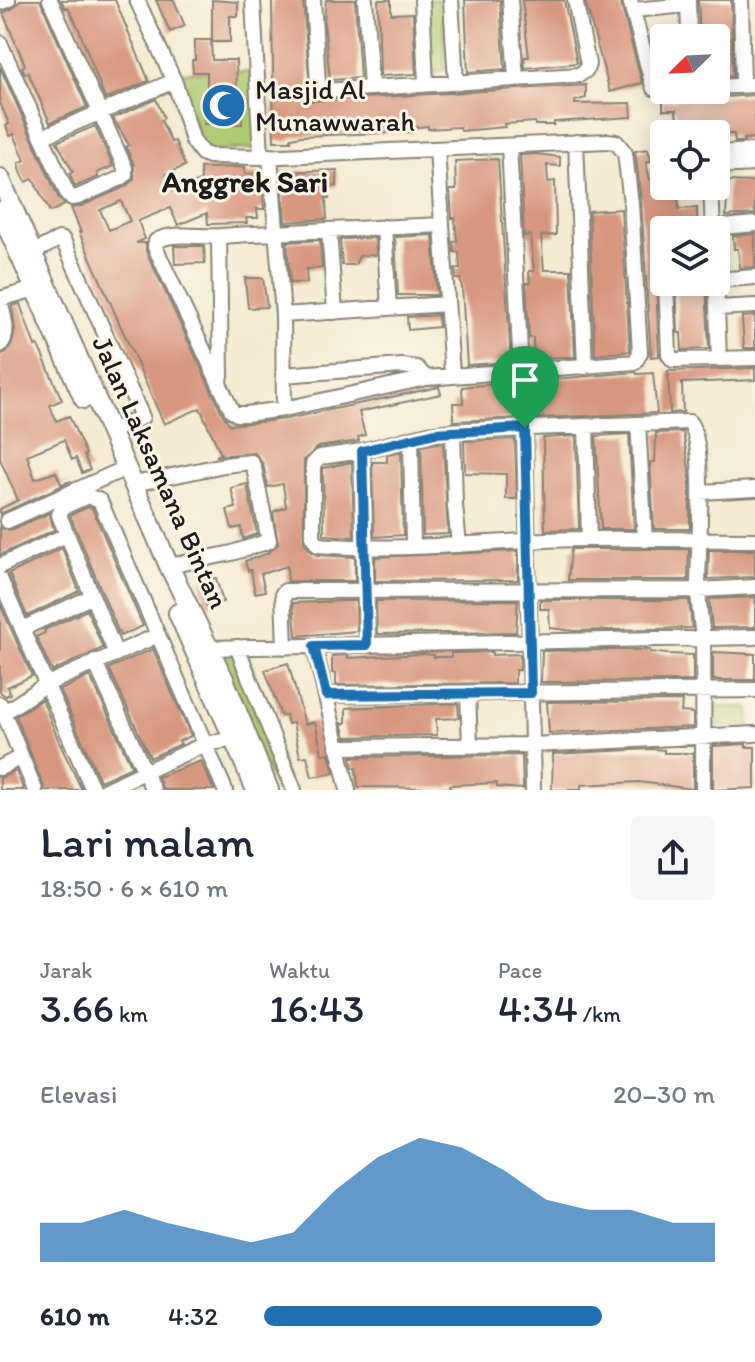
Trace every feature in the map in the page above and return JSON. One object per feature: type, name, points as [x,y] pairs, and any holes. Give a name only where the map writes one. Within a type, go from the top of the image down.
[{"type":"main road","name":"Jalan Laksamana Bintan","points":[[0,178],[34,252],[156,567],[256,790]]},
{"type":"main road","name":"Jalan Laksamana Bintan","points":[[0,211],[35,289],[112,431],[169,566],[224,679],[269,790]]},
{"type":"street","points":[[0,3],[8,0]]},
{"type":"street","points":[[0,43],[68,195],[78,197],[125,175],[125,168],[50,0]]},
{"type":"street","points":[[137,0],[174,81],[193,141],[202,153],[266,156],[576,142],[616,142],[625,153],[631,203],[639,359],[630,364],[521,369],[426,378],[284,409],[237,414],[230,408],[155,247],[156,241],[164,237],[442,225]]},
{"type":"street","points":[[253,0],[283,315],[284,409]]},
{"type":"street","points":[[313,0],[318,84],[323,91],[579,75],[588,64],[575,0]]},
{"type":"street","points":[[365,0],[371,87]]},
{"type":"street","points":[[422,0],[426,83]]},
{"type":"street","points":[[451,0],[456,82]]},
{"type":"street","points":[[510,0],[516,78]]},
{"type":"street","points":[[741,0],[749,85]]},
{"type":"street","points":[[650,74],[632,5],[688,3],[689,24]]},
{"type":"street","points":[[42,137],[174,81]]},
{"type":"street","points":[[576,142],[585,367]]},
{"type":"street","points":[[509,146],[521,369]]},
{"type":"street","points":[[437,149],[452,375]]},
{"type":"street","points":[[730,152],[755,151]]},
{"type":"street","points":[[730,165],[755,164]]},
{"type":"street","points":[[730,227],[755,224]]},
{"type":"street","points":[[384,227],[389,308]]},
{"type":"street","points":[[329,230],[335,312]]},
{"type":"street","points":[[219,237],[221,384]]},
{"type":"street","points":[[34,252],[59,239],[63,240],[140,412],[142,417],[138,421],[112,431]]},
{"type":"street","points":[[730,280],[755,277]]},
{"type":"street","points":[[0,345],[5,337],[5,319],[0,301],[35,289]]},
{"type":"street","points":[[667,296],[669,355],[673,360],[755,358]]},
{"type":"street","points":[[717,296],[719,359]]},
{"type":"street","points":[[283,315],[447,304]]},
{"type":"street","points":[[717,308],[755,306]]},
{"type":"street","points":[[283,375],[409,366],[417,368],[426,378]]},
{"type":"street","points":[[703,790],[704,691],[698,590],[699,540],[700,492],[696,435],[692,426],[684,422],[453,431],[320,457],[313,464],[313,537],[318,545],[459,545],[589,539],[645,540],[699,540],[755,540]]},
{"type":"street","points":[[638,424],[645,540]]},
{"type":"street","points":[[586,426],[589,539]]},
{"type":"street","points":[[525,428],[533,790]]},
{"type":"street","points":[[453,431],[459,545]]},
{"type":"street","points":[[411,439],[413,546]]},
{"type":"street","points":[[362,451],[367,645]]},
{"type":"street","points":[[134,484],[224,465],[251,462],[254,468],[269,541],[232,553],[169,566]]},
{"type":"street","points":[[7,521],[117,472]]},
{"type":"street","points":[[700,492],[755,489]]},
{"type":"street","points":[[116,654],[59,515],[60,510],[76,499],[88,496],[96,498],[225,790]]},
{"type":"street","points":[[0,566],[66,535]]},
{"type":"street","points":[[0,579],[93,790]]},
{"type":"street","points":[[285,647],[285,591],[698,590],[755,587]]},
{"type":"street","points":[[22,629],[91,597]]},
{"type":"street","points":[[35,790],[1,711],[47,684],[156,636]]},
{"type":"street","points":[[208,648],[755,637]]},
{"type":"street","points":[[314,646],[348,790]]},
{"type":"street","points":[[237,647],[294,790]]},
{"type":"street","points":[[95,662],[153,790]]},
{"type":"street","points":[[224,679],[247,671]]},
{"type":"street","points":[[326,695],[755,690]]},
{"type":"street","points":[[468,694],[470,745]]},
{"type":"street","points":[[337,747],[532,745],[703,739],[755,734]]},
{"type":"street","points":[[105,790],[205,744],[235,739]]},
{"type":"street","points":[[0,768],[21,757]]},
{"type":"green space","points":[[426,0],[443,0],[445,69],[436,73],[429,69]]},
{"type":"green space","points":[[170,72],[253,72],[260,148],[211,151],[193,137],[197,128]]},
{"type":"green space","points":[[245,646],[289,787],[277,790],[204,651]]},
{"type":"green space","points":[[712,707],[749,707],[750,726],[712,726]]},
{"type":"building","points":[[21,0],[40,0],[87,107],[50,123],[28,72],[25,74],[22,67],[25,65],[3,13]]},
{"type":"building","points":[[61,0],[115,0],[149,81],[105,99],[78,27]]},
{"type":"building","points":[[156,0],[174,0],[185,26],[170,32]]},
{"type":"building","points":[[212,0],[238,2],[238,16],[230,16],[230,42],[212,42]]},
{"type":"building","points":[[272,0],[303,0],[311,101],[586,85],[586,98],[575,101],[575,104],[631,103],[632,117],[554,122],[554,125],[535,125],[535,122],[504,124],[505,127],[461,131],[460,127],[428,129],[428,126],[412,128],[412,132],[301,136],[291,138],[291,141],[274,141]]},
{"type":"building","points":[[326,0],[355,0],[360,78],[330,80],[324,21]]},
{"type":"building","points":[[378,0],[391,0],[391,14],[413,13],[416,74],[380,76]]},
{"type":"building","points":[[465,0],[500,0],[505,69],[468,72]]},
{"type":"building","points":[[522,0],[564,0],[577,63],[525,68],[524,57],[529,57]]},
{"type":"building","points":[[585,0],[620,0],[642,83],[610,92]]},
{"type":"building","points":[[698,0],[731,0],[733,76],[730,76],[730,24],[699,24]]},
{"type":"building","points":[[195,40],[211,40],[212,60],[236,60],[242,124],[204,124],[207,72],[193,72]]},
{"type":"building","points":[[0,67],[59,199],[65,205],[50,212],[33,179],[26,182],[21,172],[19,163],[25,160],[14,134],[10,136],[6,126],[9,124],[0,103]]},
{"type":"building","points":[[755,95],[755,138],[735,142],[734,134],[730,134],[730,120],[677,120],[676,110],[663,110],[663,104],[730,104],[730,97]]},
{"type":"building","points":[[156,99],[164,118],[161,120],[171,142],[175,141],[185,166],[166,174],[173,191],[201,181],[200,168],[245,167],[245,174],[261,173],[264,209],[257,209],[258,218],[246,218],[247,223],[208,224],[207,213],[178,225],[170,208],[138,221],[145,239],[136,243],[146,243],[146,251],[230,425],[286,419],[439,387],[441,394],[359,412],[365,435],[358,437],[359,441],[318,447],[304,460],[304,542],[317,555],[355,557],[355,581],[288,581],[287,566],[261,574],[265,591],[255,593],[251,570],[248,571],[245,561],[266,554],[278,544],[273,512],[286,507],[283,484],[268,487],[263,464],[255,453],[216,456],[221,454],[200,408],[164,424],[71,208],[125,187],[134,179],[134,165],[126,147],[129,145],[113,118]],"holes":[[[121,201],[130,221],[109,230],[100,210]]]},
{"type":"building","points":[[95,126],[113,166],[75,187],[70,174],[73,172],[57,142]]},
{"type":"building","points":[[648,149],[650,161],[646,162],[650,200],[678,200],[679,209],[697,208],[697,216],[650,216],[650,296],[657,296],[659,356],[651,357],[641,202],[635,151]]},
{"type":"building","points":[[520,155],[560,157],[560,166],[547,165],[548,182],[555,181],[556,235],[541,236],[544,270],[571,270],[575,357],[534,358],[533,338],[529,338],[526,283],[530,283],[529,271],[534,271],[530,235],[524,236]]},
{"type":"building","points":[[498,159],[511,362],[467,365],[462,288],[460,279],[456,279],[455,269],[460,269],[459,252],[454,252],[453,242],[457,241],[450,190],[456,190],[455,161]]},
{"type":"building","points":[[337,170],[337,186],[328,187],[327,219],[285,222],[281,172]]},
{"type":"building","points":[[730,181],[755,182],[755,214],[726,216]]},
{"type":"building","points":[[621,209],[630,351],[595,355],[589,211]]},
{"type":"building","points":[[755,234],[755,267],[740,268],[733,236]]},
{"type":"building","points":[[433,235],[437,295],[398,295],[395,237]]},
{"type":"building","points":[[375,238],[376,255],[359,256],[355,265],[342,265],[340,239]]},
{"type":"building","points":[[320,240],[322,268],[306,269],[307,283],[290,283],[287,242]]},
{"type":"building","points":[[174,246],[204,246],[205,263],[175,264]]},
{"type":"building","points":[[245,278],[263,278],[267,307],[248,308]]},
{"type":"building","points":[[677,296],[707,296],[709,349],[682,350],[681,333],[678,333]]},
{"type":"building","points":[[20,304],[35,346],[38,345],[62,400],[50,405],[56,421],[69,416],[90,470],[82,473],[76,458],[72,460],[64,440],[27,455],[35,479],[56,472],[61,484],[72,481],[0,514],[0,509],[18,500],[0,459],[0,355],[8,351],[12,344],[15,330],[12,306]]},
{"type":"building","points":[[438,315],[439,327],[408,330],[407,317]]},
{"type":"building","points":[[755,316],[755,348],[744,348],[742,317]]},
{"type":"building","points":[[755,368],[755,380],[682,383],[683,412],[670,413],[668,371]]},
{"type":"building","points":[[653,373],[657,413],[538,418],[538,393],[522,394],[523,418],[454,421],[453,403],[463,403],[462,387]]},
{"type":"building","points":[[683,432],[690,475],[690,529],[654,529],[650,462],[655,462],[656,433]]},
{"type":"building","points":[[629,434],[634,529],[601,529],[596,436]]},
{"type":"building","points":[[576,436],[579,529],[545,530],[543,438]]},
{"type":"building","points":[[515,439],[517,499],[506,499],[506,474],[465,473],[464,441]]},
{"type":"building","points":[[443,442],[448,534],[423,535],[421,446]]},
{"type":"building","points":[[401,451],[403,535],[374,537],[372,462],[387,462],[387,455]]},
{"type":"building","points":[[352,462],[354,537],[324,535],[323,468]]},
{"type":"building","points":[[247,484],[257,534],[243,539],[241,527],[232,529],[227,510],[236,508],[231,488]]},
{"type":"building","points":[[92,508],[143,626],[120,636],[70,515]]},
{"type":"building","points":[[49,513],[54,530],[0,555],[0,528],[11,530]]},
{"type":"building","points":[[62,548],[79,591],[27,616],[9,574]]},
{"type":"building","points":[[571,549],[689,549],[688,580],[568,580]]},
{"type":"building","points":[[709,550],[755,550],[755,577],[708,579]]},
{"type":"building","points":[[518,551],[518,580],[375,581],[375,557]]},
{"type":"building","points":[[216,578],[223,602],[206,605],[201,581]]},
{"type":"building","points":[[755,597],[755,627],[712,628],[709,599]]},
{"type":"building","points":[[518,600],[516,632],[377,634],[376,601]]},
{"type":"building","points":[[540,600],[689,600],[692,628],[575,631],[550,628],[549,609],[540,609]]},
{"type":"building","points":[[356,601],[357,631],[296,636],[293,603]]},
{"type":"building","points":[[0,604],[32,676],[7,687],[10,694],[6,696],[0,692]]},
{"type":"building","points":[[87,610],[103,648],[52,671],[36,637],[45,633],[44,630]]},
{"type":"building","points":[[153,649],[191,736],[150,758],[109,668]]},
{"type":"building","points":[[650,650],[693,655],[693,681],[541,682],[542,651]]},
{"type":"building","points":[[492,652],[492,655],[520,654],[520,670],[515,670],[515,683],[336,685],[336,673],[332,673],[332,656],[423,654],[451,657],[451,653]]},
{"type":"building","points":[[713,652],[755,654],[755,680],[713,680]]},
{"type":"building","points":[[288,663],[305,724],[315,722],[322,754],[329,753],[334,773],[312,777],[307,756],[300,757],[293,723],[288,724],[286,715],[281,716],[265,670]]},
{"type":"building","points":[[90,676],[132,767],[100,781],[60,690]]},
{"type":"building","points":[[42,699],[82,790],[45,790],[16,716]]},
{"type":"building","points":[[682,701],[681,712],[693,713],[693,727],[549,733],[547,702]]},
{"type":"building","points":[[458,703],[459,718],[436,719],[437,735],[346,737],[342,723],[346,723],[346,708]]},
{"type":"building","points":[[746,744],[746,747],[755,747],[755,788],[713,790],[713,746]]},
{"type":"building","points":[[664,750],[664,753],[693,753],[693,789],[639,782],[581,785],[581,790],[552,790],[553,754]]},
{"type":"building","points":[[522,755],[523,789],[497,787],[497,783],[450,785],[450,788],[358,787],[351,757]]},
{"type":"building","points":[[201,761],[214,790],[163,790],[158,777]]},
{"type":"building","points":[[16,771],[24,790],[0,790],[0,778]]},
{"type":"place","name":"Masjid Al Munawwarah","points":[[224,105]]},
{"type":"district","name":"Anggrek Sari","points":[[245,182]]},
{"type":"route","points":[[525,428],[531,693],[326,695],[314,646],[367,645],[362,451],[435,433],[525,428]]}]
